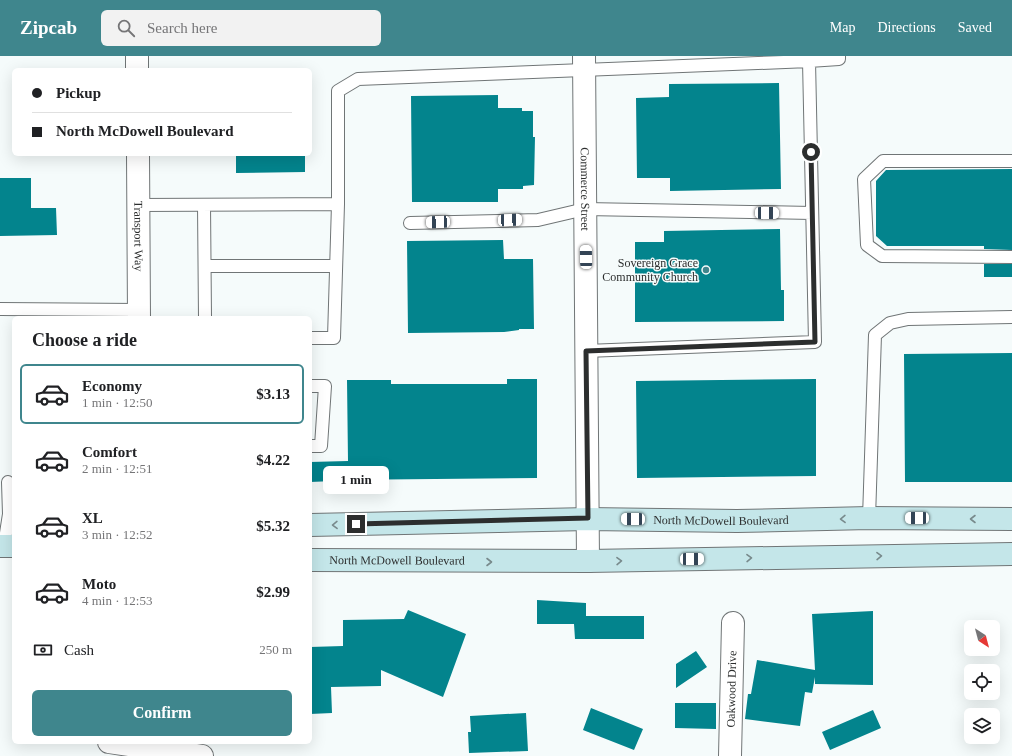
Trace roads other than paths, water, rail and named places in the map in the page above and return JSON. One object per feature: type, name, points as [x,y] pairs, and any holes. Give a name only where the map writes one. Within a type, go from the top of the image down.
[{"type":"main road","name":"North McDowell Boulevard","points":[[312,525],[588,518],[737,521],[869,518],[1012,519]]},
{"type":"main road","name":"North McDowell Boulevard","points":[[312,560],[588,561],[1012,554]]},
{"type":"street","points":[[137,56],[137,68]]},
{"type":"street","name":"Commerce Street","points":[[584,63],[588,561]]},
{"type":"street","name":"Transport Way","points":[[138,156],[139,314]]},
{"type":"street","name":"Oakwood Drive","points":[[730,756],[733,623]]},
{"type":"street","points":[[122,744],[202,756]]},
{"type":"lane","points":[[312,338],[334,338],[338,204],[338,91],[358,79],[584,63],[809,61],[838,59],[839,56]]},
{"type":"lane","points":[[586,351],[815,342],[809,61]]},
{"type":"lane","points":[[1012,161],[883,161],[864,180],[867,244],[882,256],[1012,257]]},
{"type":"lane","points":[[138,204],[338,204]]},
{"type":"lane","points":[[204,205],[205,316]]},
{"type":"lane","points":[[410,223],[538,220],[585,209],[812,213]]},
{"type":"lane","points":[[204,266],[336,266]]},
{"type":"lane","points":[[0,309],[139,314]]},
{"type":"lane","points":[[869,518],[875,335],[890,323],[908,319],[1012,317]]},
{"type":"lane","points":[[312,386],[325,386],[321,446],[312,446]]},
{"type":"lane","points":[[6,546],[9,514],[8,482]]},
{"type":"place","name":"Sovereign Grace Community Church","points":[[706,270]]}]
